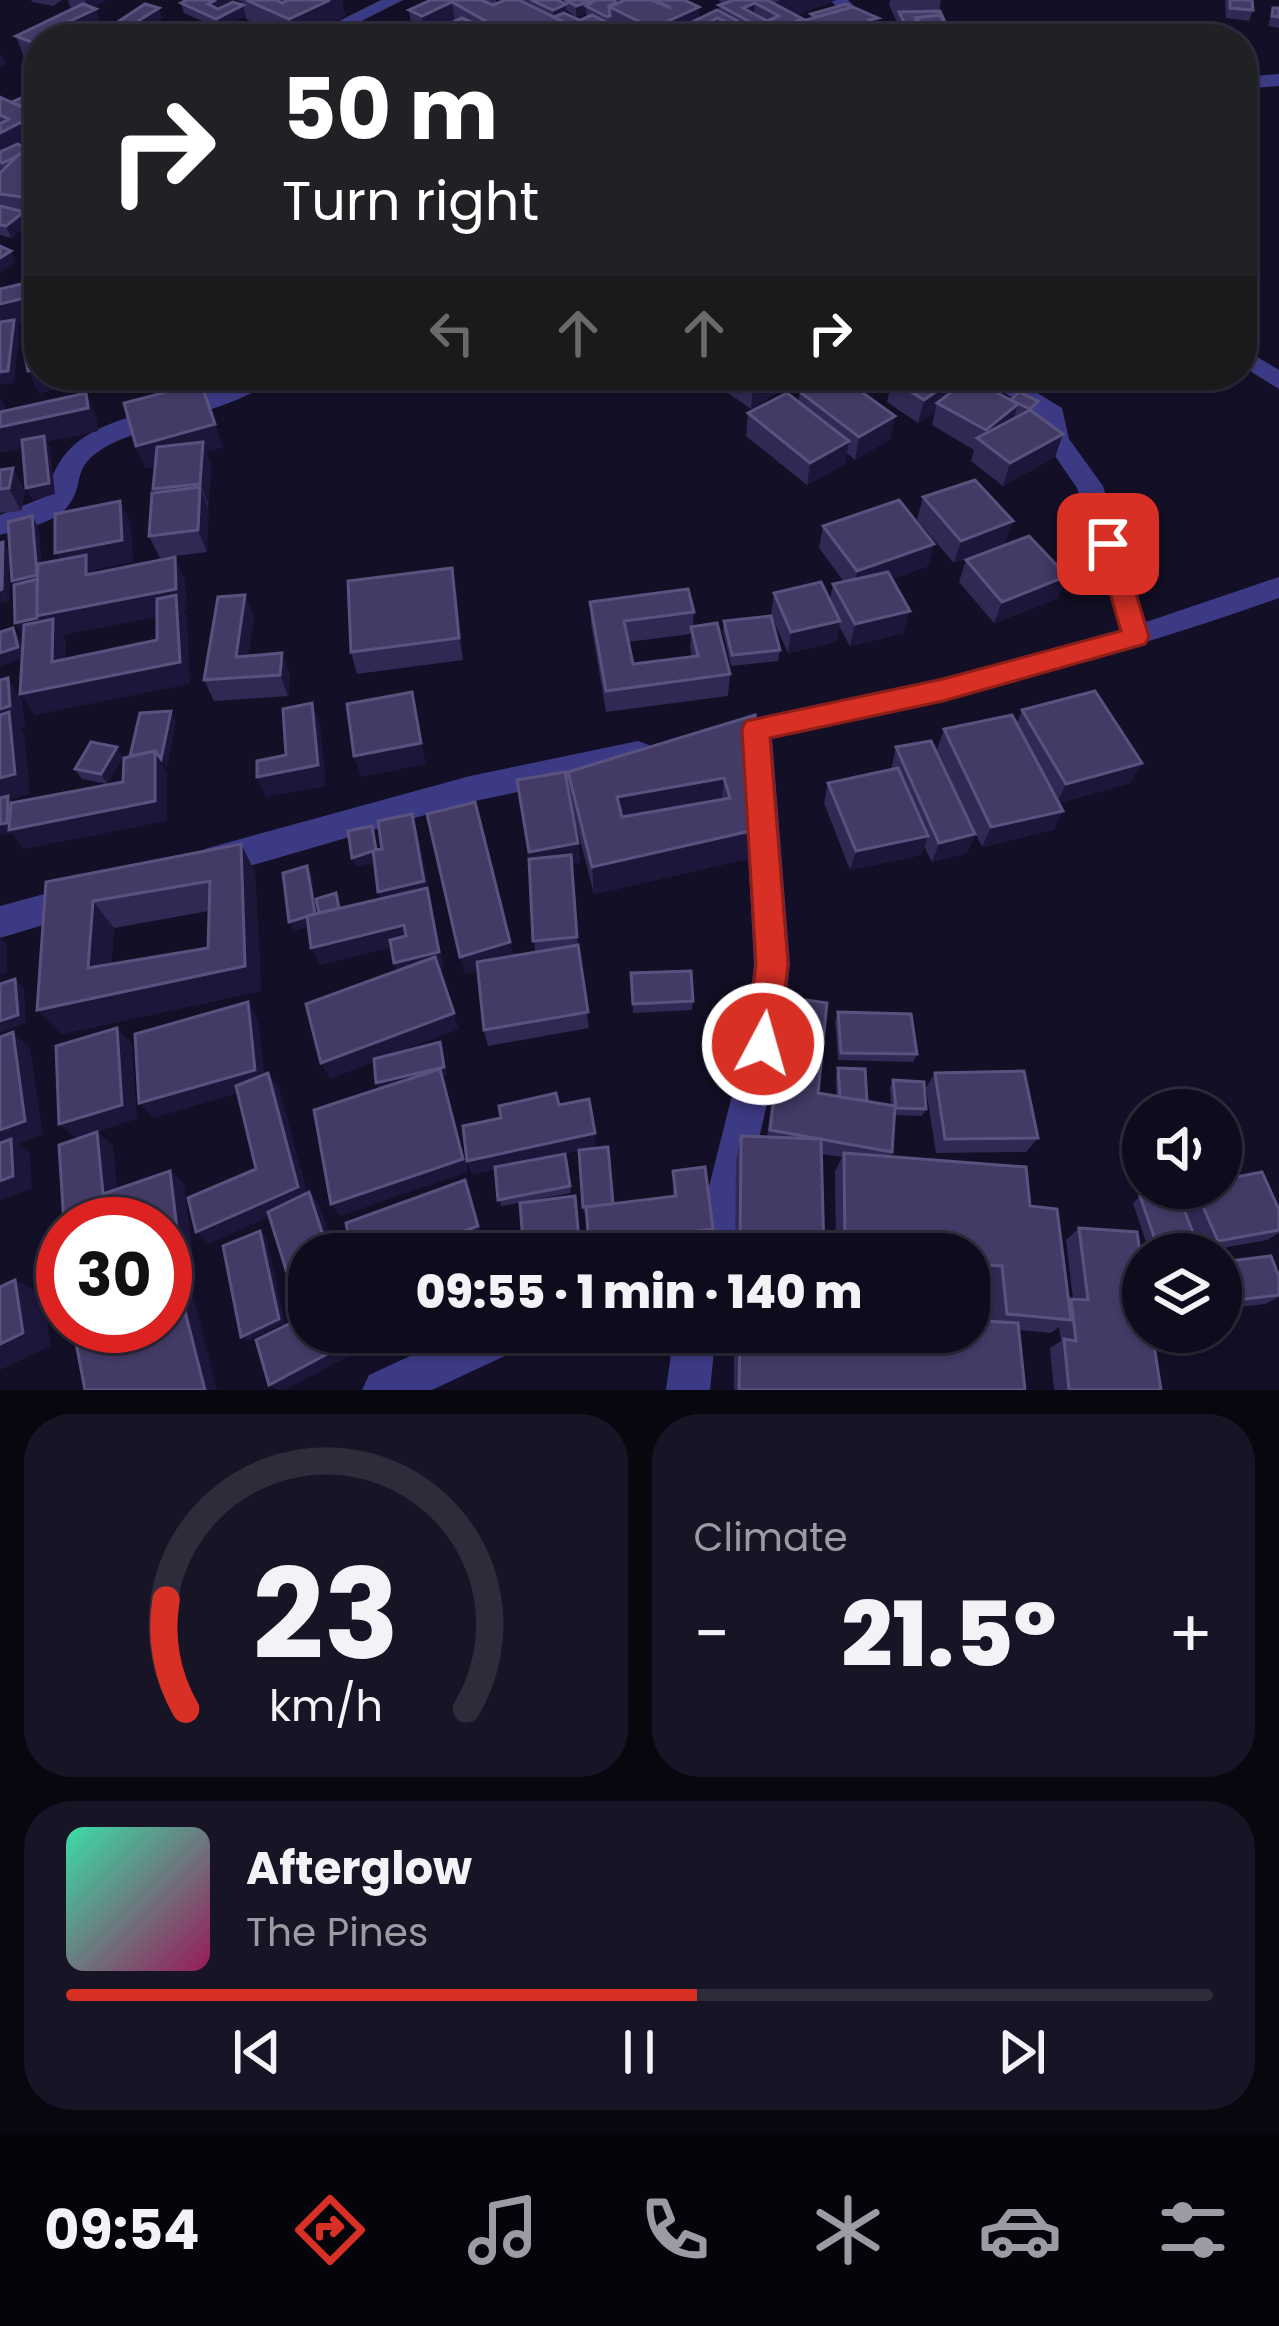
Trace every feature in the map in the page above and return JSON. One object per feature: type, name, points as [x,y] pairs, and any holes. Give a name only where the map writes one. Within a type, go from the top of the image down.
[{"type":"street","points":[[344,24],[395,0]]},
{"type":"street","points":[[838,0],[863,24]]},
{"type":"street","points":[[0,526],[47,510],[59,500],[65,469],[89,445],[129,424],[231,390]]},
{"type":"street","points":[[1015,390],[1054,414],[1057,440],[1090,486],[1136,637]]},
{"type":"street","points":[[179,872],[470,789],[943,690],[1136,637],[1279,587]]},
{"type":"street","points":[[717,1233],[763,1044],[772,964],[756,729]]},
{"type":"street","points":[[0,922],[112,890]]},
{"type":"street","points":[[384,1390],[464,1353]]},
{"type":"street","points":[[688,1390],[692,1353]]},
{"type":"building","points":[[216,0],[208,4],[218,9],[233,2],[243,5],[216,19],[181,3]]},
{"type":"building","points":[[246,0],[282,3],[330,0],[289,19]]},
{"type":"building","points":[[431,0],[481,0],[493,5],[519,0],[568,24],[491,24],[452,2],[422,16],[409,10]]},
{"type":"building","points":[[531,0],[557,0],[566,4],[553,10]]},
{"type":"building","points":[[596,0],[615,0],[609,6],[610,16],[586,6]]},
{"type":"building","points":[[651,0],[671,8],[655,0],[684,0],[699,7],[666,24],[644,24],[610,7],[623,1]]},
{"type":"building","points":[[767,0],[803,19],[790,24],[753,24],[719,5]],"holes":[[[755,3],[779,16],[767,21],[743,8]]]},
{"type":"building","points":[[1230,0],[1252,0],[1253,10],[1230,8]]},
{"type":"building","points":[[83,4],[96,9],[64,24],[41,24]]},
{"type":"building","points":[[145,4],[159,8],[133,24],[115,24]]},
{"type":"building","points":[[846,4],[852,7],[816,17],[811,14]]},
{"type":"building","points":[[853,7],[878,18],[869,20],[875,24],[802,21]]},
{"type":"building","points":[[717,10],[743,24],[718,18],[688,24]]},
{"type":"building","points":[[940,11],[945,22],[939,15],[916,18],[915,24],[905,24],[899,12]]},
{"type":"building","points":[[564,13],[578,24],[568,24],[554,17]]},
{"type":"building","points":[[592,15],[610,24],[578,21]]},
{"type":"building","points":[[939,15],[947,24],[921,24],[916,18]]},
{"type":"building","points":[[0,97],[24,108],[24,121],[0,133],[0,124],[9,119],[0,115]]},
{"type":"building","points":[[18,144],[24,148],[24,153],[2,163],[0,152]]},
{"type":"building","points":[[19,154],[24,155],[22,197],[0,194],[0,173]]},
{"type":"building","points":[[0,206],[24,212],[6,226],[0,225]]},
{"type":"building","points":[[24,283],[24,298],[0,304],[0,289]]},
{"type":"building","points":[[14,320],[8,371],[0,372],[0,322]]},
{"type":"building","points":[[174,390],[203,390],[215,424],[136,446],[124,403]]},
{"type":"building","points":[[859,390],[895,416],[859,437],[800,392]]},
{"type":"building","points":[[908,390],[938,390],[924,400]]},
{"type":"building","points":[[954,390],[992,390],[1018,404],[986,430],[937,403]]},
{"type":"building","points":[[1019,392],[1038,401],[1030,409],[1011,400]]},
{"type":"building","points":[[86,393],[88,408],[0,427],[0,412]]},
{"type":"building","points":[[787,393],[849,441],[810,463],[748,413]]},
{"type":"building","points":[[1030,410],[1063,434],[1010,463],[977,438]]},
{"type":"building","points":[[44,436],[49,483],[26,488],[22,440]]},
{"type":"building","points":[[203,442],[200,484],[153,489],[157,447]]},
{"type":"building","points":[[13,468],[9,488],[0,489],[0,470]]},
{"type":"building","points":[[975,480],[1013,521],[961,541],[923,497]]},
{"type":"building","points":[[200,487],[198,530],[149,536],[152,493]]},
{"type":"building","points":[[899,500],[934,544],[857,571],[823,526]]},
{"type":"building","points":[[120,501],[122,540],[55,553],[55,514]]},
{"type":"building","points":[[32,516],[37,575],[12,581],[8,522]]},
{"type":"building","points":[[1029,536],[1067,576],[1002,602],[966,560]]},
{"type":"building","points":[[0,543],[2,589],[0,590]]},
{"type":"building","points":[[86,555],[86,575],[175,557],[176,589],[36,616],[38,564]]},
{"type":"building","points":[[452,568],[459,638],[351,652],[348,581]]},
{"type":"building","points":[[888,572],[910,611],[855,624],[833,584]]},
{"type":"building","points":[[37,579],[37,618],[15,623],[14,585]]},
{"type":"building","points":[[821,582],[840,621],[791,632],[774,593]]},
{"type":"building","points":[[688,589],[694,612],[624,621],[633,664],[698,656],[691,627],[717,623],[730,674],[606,691],[590,602]]},
{"type":"building","points":[[176,595],[180,662],[20,694],[24,625],[53,619],[52,662],[157,640],[157,599]]},
{"type":"building","points":[[245,595],[236,657],[282,653],[280,675],[204,680],[218,597]]},
{"type":"building","points":[[771,616],[780,650],[732,655],[724,621]]},
{"type":"building","points":[[13,628],[18,647],[0,653],[0,632]]},
{"type":"building","points":[[8,678],[10,706],[0,709],[0,680]]},
{"type":"building","points":[[1095,691],[1142,763],[1066,784],[1022,710]]},
{"type":"building","points":[[412,692],[421,743],[354,756],[347,704]]},
{"type":"building","points":[[312,703],[318,765],[257,777],[257,761],[286,755],[283,709]]},
{"type":"building","points":[[171,711],[161,759],[155,751],[130,756],[140,713]]},
{"type":"building","points":[[9,712],[15,774],[0,778],[0,715]]},
{"type":"building","points":[[755,715],[759,829],[592,867],[568,772]],"holes":[[[724,778],[730,798],[622,817],[617,797]]]},
{"type":"building","points":[[1012,715],[1063,811],[991,827],[944,729]]},
{"type":"building","points":[[931,741],[975,834],[939,843],[896,747]]},
{"type":"building","points":[[91,742],[117,747],[101,774],[75,769]]},
{"type":"building","points":[[155,751],[155,801],[9,830],[11,803],[123,782],[124,758]]},
{"type":"building","points":[[898,768],[928,836],[856,851],[828,783]]},
{"type":"building","points":[[565,772],[578,843],[529,852],[517,780]]},
{"type":"building","points":[[8,796],[7,823],[0,824],[0,798]]},
{"type":"building","points":[[475,802],[510,942],[460,957],[427,814]]},
{"type":"building","points":[[412,814],[424,881],[378,892],[373,850],[382,849],[378,821]]},
{"type":"building","points":[[372,826],[376,850],[352,858],[348,831]]},
{"type":"building","points":[[241,844],[245,966],[37,1010],[46,882]],"holes":[[[210,881],[208,948],[88,968],[93,901]]]},
{"type":"building","points":[[571,855],[577,937],[533,941],[529,859]]},
{"type":"building","points":[[307,866],[315,914],[289,922],[283,873]]},
{"type":"building","points":[[427,888],[439,952],[394,963],[390,940],[406,936],[404,925],[311,948],[307,916]]},
{"type":"building","points":[[336,893],[339,908],[319,913],[316,899]]},
{"type":"building","points":[[578,945],[588,1012],[484,1030],[477,962]]},
{"type":"building","points":[[435,957],[454,1013],[321,1063],[306,1004]]},
{"type":"building","points":[[691,971],[693,1001],[633,1004],[631,973]]},
{"type":"building","points":[[15,979],[18,1015],[0,1021],[0,984]]},
{"type":"building","points":[[786,997],[827,1003],[818,1093],[895,1106],[892,1152],[770,1130]]},
{"type":"building","points":[[248,1002],[255,1070],[139,1103],[135,1034]]},
{"type":"building","points":[[838,1012],[911,1014],[917,1054],[841,1053]]},
{"type":"building","points":[[117,1028],[122,1105],[59,1124],[56,1046]]},
{"type":"building","points":[[13,1032],[25,1121],[0,1130],[0,1037]]},
{"type":"building","points":[[440,1042],[444,1067],[376,1083],[374,1059]]},
{"type":"building","points":[[838,1068],[865,1069],[867,1101],[840,1097]]},
{"type":"building","points":[[440,1069],[463,1159],[331,1204],[314,1110]]},
{"type":"building","points":[[1024,1071],[1038,1138],[945,1139],[935,1073]]},
{"type":"building","points":[[268,1073],[298,1187],[196,1232],[190,1197],[256,1169],[236,1086]]},
{"type":"building","points":[[893,1080],[924,1082],[926,1109],[896,1108]]},
{"type":"building","points":[[556,1093],[559,1105],[589,1099],[595,1133],[467,1161],[463,1126],[501,1118],[499,1106]]},
{"type":"building","points":[[97,1132],[103,1194],[170,1171],[173,1197],[62,1197],[59,1145]]},
{"type":"building","points":[[741,1136],[821,1139],[823,1233],[740,1233]]},
{"type":"building","points":[[11,1139],[13,1176],[0,1181],[0,1143]]},
{"type":"building","points":[[608,1147],[613,1204],[583,1207],[579,1150]]},
{"type":"building","points":[[844,1153],[1026,1167],[1030,1206],[1057,1209],[1071,1320],[1007,1314],[1002,1266],[990,1265],[990,1233],[845,1233]]},
{"type":"building","points":[[565,1154],[570,1186],[498,1200],[495,1167]]},
{"type":"building","points":[[705,1167],[713,1229],[588,1233],[586,1207],[676,1196],[673,1171]]},
{"type":"building","points":[[1262,1172],[1279,1210],[1279,1230],[1242,1237],[1242,1233],[1215,1233],[1204,1209],[1242,1209],[1242,1176]]},
{"type":"building","points":[[465,1180],[478,1226],[459,1233],[348,1233],[346,1223]]},
{"type":"building","points":[[309,1192],[322,1233],[288,1233],[288,1276],[268,1212]]},
{"type":"building","points":[[575,1196],[578,1233],[522,1233],[520,1203]]},
{"type":"building","points":[[1144,1209],[1184,1209],[1193,1233],[1153,1233]]},
{"type":"building","points":[[1079,1228],[1137,1232],[1122,1233],[1122,1353],[1155,1353],[1161,1390],[1069,1390],[1064,1339],[1076,1341],[1071,1299],[1088,1300]]},
{"type":"building","points":[[260,1231],[279,1319],[241,1337],[223,1246]]},
{"type":"building","points":[[1271,1256],[1279,1277],[1279,1295],[1242,1299],[1242,1259]]},
{"type":"building","points":[[15,1280],[23,1333],[0,1344],[0,1287]]},
{"type":"building","points":[[990,1321],[1018,1323],[1025,1390],[739,1390],[740,1353],[990,1353]]},
{"type":"building","points":[[288,1324],[288,1353],[329,1353],[269,1385],[256,1340]]},
{"type":"building","points":[[192,1339],[205,1390],[85,1390],[78,1353],[192,1353]]},
{"type":"route","points":[[763,1044],[772,964],[756,729],[943,690],[1136,637],[1108,544]]}]
